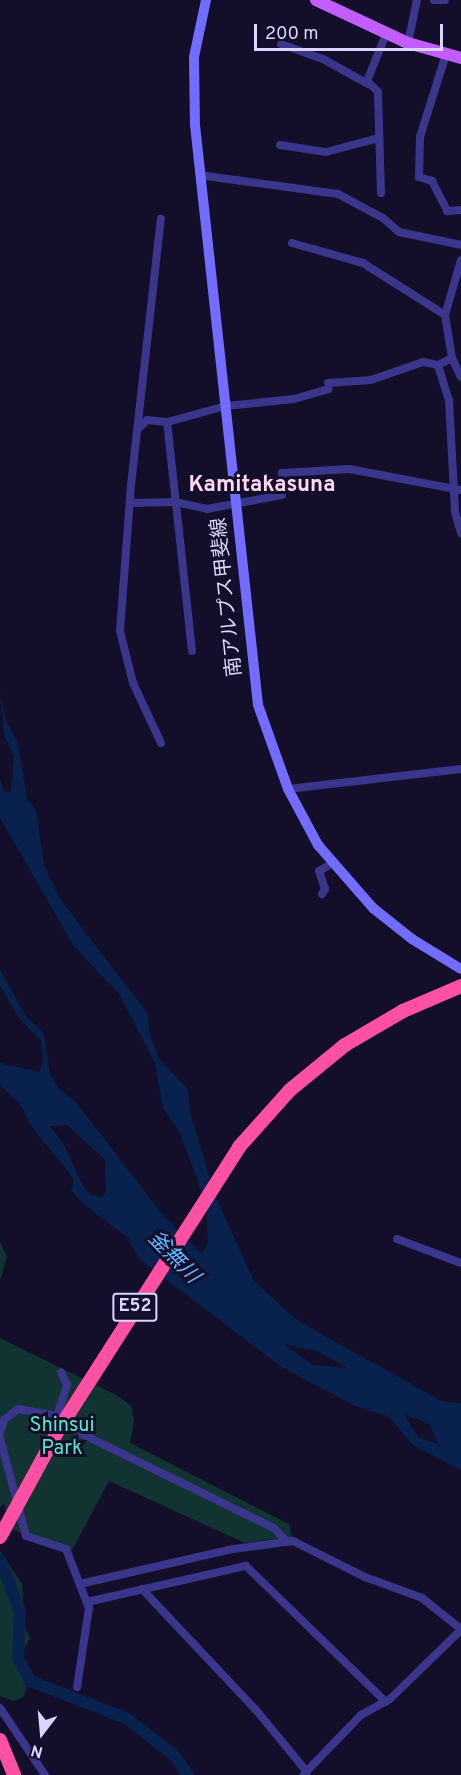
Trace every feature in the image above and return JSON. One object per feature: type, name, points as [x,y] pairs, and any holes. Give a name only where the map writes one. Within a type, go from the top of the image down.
[{"type":"highway","name":"E52","points":[[0,1537],[58,1429],[218,1177],[290,1090],[345,1045],[435,996],[461,986]]},
{"type":"highway","points":[[0,1740],[14,1775]]},
{"type":"highway","points":[[0,1760],[5,1775]]},
{"type":"main road","name":"南アルプス甲斐線","points":[[206,0],[197,40],[193,87],[258,705],[300,818],[333,863],[373,908],[412,939],[461,969]]},
{"type":"main road","points":[[316,0],[328,3],[408,43],[461,58]]},
{"type":"street","points":[[408,43],[417,0]]},
{"type":"street","points":[[434,0],[445,0]]},
{"type":"street","points":[[368,84],[386,34]]},
{"type":"street","points":[[281,44],[323,59],[378,92],[381,193]]},
{"type":"street","points":[[446,54],[420,137],[419,177],[432,181],[447,211],[461,210]]},
{"type":"street","points":[[280,145],[326,152],[379,138]]},
{"type":"street","points":[[202,180],[206,176],[338,194],[382,218],[399,232],[461,245]]},
{"type":"street","points":[[161,219],[134,454],[121,640],[132,683],[161,743]]},
{"type":"street","points":[[292,243],[363,263],[445,315]]},
{"type":"street","points":[[461,260],[445,315],[452,358],[461,377]]},
{"type":"street","points":[[134,454],[143,422],[167,422],[226,406],[294,399],[328,386],[371,380],[423,362],[438,364],[452,358]]},
{"type":"street","points":[[438,364],[449,400],[459,489],[455,512],[461,533]]},
{"type":"street","points":[[167,422],[192,651]]},
{"type":"street","points":[[131,503],[175,502],[207,509],[282,495],[282,473],[349,469],[381,472],[459,489]]},
{"type":"street","points":[[288,789],[461,769]]},
{"type":"street","points":[[322,894],[325,890],[319,871],[333,863]]},
{"type":"street","points":[[397,1239],[461,1263]]},
{"type":"street","points":[[57,1416],[67,1385],[61,1372]]},
{"type":"street","points":[[77,1687],[87,1602],[66,1549],[26,1536],[0,1436],[4,1420],[18,1409],[57,1416],[70,1427],[274,1528],[286,1541]]},
{"type":"street","points":[[80,1584],[233,1549],[293,1541],[386,1586],[422,1598],[461,1630],[386,1702],[361,1715],[305,1773],[256,1710],[142,1588]]},
{"type":"street","points":[[87,1602],[246,1566],[386,1702]]},
{"type":"street","points":[[0,1708],[45,1775]]},
{"type":"green space","points":[[0,1242],[7,1257],[0,1281]]},
{"type":"green space","name":"Shinsui Park","points":[[0,1338],[116,1395],[131,1406],[134,1420],[130,1443],[289,1524],[293,1541],[282,1538],[245,1543],[109,1481],[71,1552],[11,1529],[4,1504],[0,1507]]},
{"type":"green space","points":[[0,1551],[22,1584],[25,1627],[30,1638],[22,1653],[30,1669],[24,1697],[14,1701],[0,1696]]},
{"type":"water","name":"釜無川","points":[[0,692],[6,720],[18,743],[27,798],[36,810],[44,865],[60,899],[148,1014],[149,1031],[159,1059],[188,1089],[190,1112],[215,1195],[254,1281],[297,1320],[441,1401],[461,1403],[461,1470],[413,1445],[388,1416],[355,1406],[280,1366],[139,1259],[128,1238],[82,1203],[71,1190],[74,1181],[70,1174],[31,1126],[20,1104],[0,1085],[0,1063],[40,1072],[43,1058],[41,1041],[19,1018],[0,986],[0,969],[25,1015],[44,1033],[50,1074],[59,1089],[75,1101],[163,1215],[202,1254],[208,1243],[206,1204],[180,1133],[163,1108],[155,1063],[119,994],[73,945],[0,818],[0,779],[4,791],[11,792],[14,757],[4,734]],"holes":[[[67,1125],[105,1160],[106,1192],[101,1197],[92,1196],[83,1186],[63,1143],[50,1126]],[[284,1344],[316,1351],[348,1368],[313,1365]],[[404,1414],[429,1424],[438,1444],[418,1437]]]},
{"type":"waterway","points":[[0,1559],[20,1611],[18,1658],[30,1681],[126,1718],[173,1754],[188,1775]]},
{"type":"district","name":"Kamitakasuna","points":[[262,486]]}]
